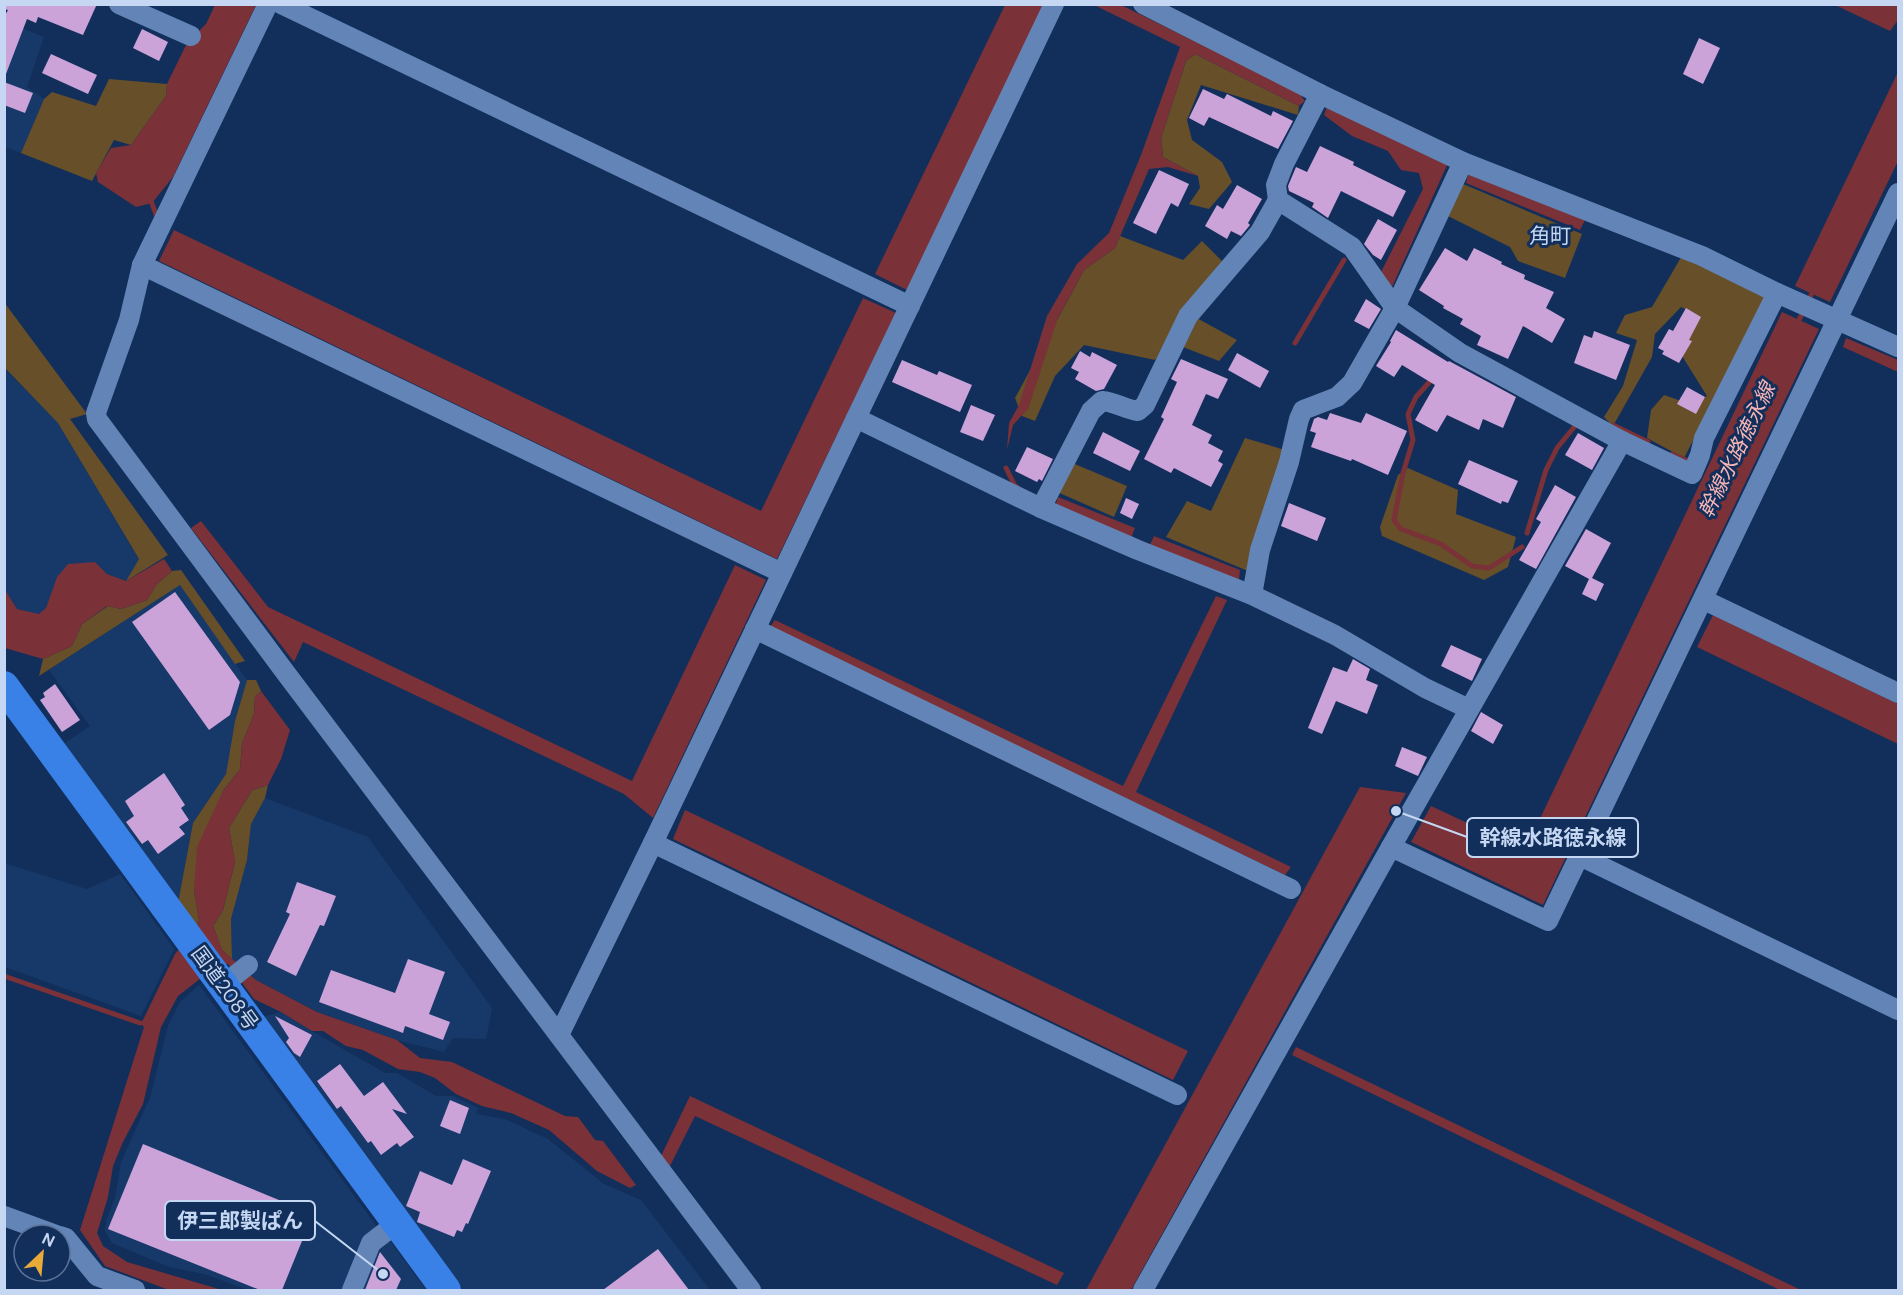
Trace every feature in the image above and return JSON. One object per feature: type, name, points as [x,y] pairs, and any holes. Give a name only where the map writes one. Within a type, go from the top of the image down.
[{"type":"highway","name":"国道208号","points":[[4,686],[227,981],[446,1290]]},
{"type":"street","points":[[119,4],[190,36]]},
{"type":"street","points":[[267,4],[142,265],[129,320],[96,413],[97,419],[751,1290]]},
{"type":"street","points":[[281,4],[910,306]]},
{"type":"street","points":[[559,1035],[1054,4]]},
{"type":"street","points":[[1143,4],[1320,94],[1463,162],[1702,256],[1777,293],[1899,346]]},
{"type":"street","points":[[1041,507],[1091,411],[1102,401],[1138,411],[1145,405],[1188,316],[1260,232],[1278,200],[1276,185],[1284,164],[1320,94]]},
{"type":"street","points":[[1252,595],[1260,550],[1289,462],[1303,410],[1337,397],[1352,383],[1395,308],[1463,162]]},
{"type":"street","points":[[1395,838],[1548,921],[1899,194]]},
{"type":"street","points":[[1278,200],[1352,247],[1395,308],[1460,353],[1622,441],[1692,474],[1704,438],[1777,293]]},
{"type":"street","points":[[142,265],[782,573]]},
{"type":"street","points":[[856,418],[1041,507],[1138,550],[1252,595],[1335,635],[1425,688],[1469,709]]},
{"type":"street","points":[[1143,1290],[1395,838],[1622,441]]},
{"type":"street","points":[[1704,600],[1899,693]]},
{"type":"street","points":[[755,629],[1291,889]]},
{"type":"street","points":[[653,843],[1178,1095]]},
{"type":"street","points":[[1580,856],[1899,1010]]},
{"type":"street","points":[[227,981],[248,965]]},
{"type":"street","points":[[4,1216],[23,1223]]},
{"type":"street","points":[[352,1290],[371,1243],[397,1223]]},
{"type":"street","points":[[72,1245],[97,1276],[135,1290]]},
{"type":"shaded area","points":[[4,21],[44,37],[27,87],[44,99],[21,153],[5,147]]},
{"type":"shaded area","points":[[1195,54],[1299,106],[1298,115],[1201,85],[1187,120],[1192,140],[1222,162],[1232,182],[1209,209],[1189,204],[1200,188],[1198,176],[1163,157],[1161,138],[1186,61]]},
{"type":"shaded area","points":[[109,79],[167,84],[166,96],[131,145],[114,140],[92,181],[21,153],[44,99],[52,92],[96,106]]},
{"type":"shaded area","points":[[1463,184],[1582,234],[1565,278],[1518,261],[1510,247],[1448,216]]},
{"type":"shaded area","points":[[1120,236],[1183,260],[1202,241],[1225,264],[1193,316],[1237,340],[1219,361],[1170,342],[1155,360],[1084,345],[1055,376],[1035,421],[1022,416],[1015,398],[1084,270],[1115,248]]},
{"type":"shaded area","points":[[1683,254],[1768,296],[1684,458],[1647,438],[1651,410],[1664,395],[1690,404],[1707,396],[1679,351],[1695,314],[1681,307],[1655,334],[1652,357],[1613,426],[1604,417],[1623,386],[1637,340],[1616,333],[1625,315],[1652,307]]},
{"type":"shaded area","points":[[4,302],[87,414],[70,419],[168,555],[126,581],[139,559],[58,423],[5,368]]},
{"type":"shaded area","points":[[4,368],[58,423],[139,560],[126,581],[107,574],[95,562],[57,577],[46,609],[39,614],[17,609],[5,590]]},
{"type":"shaded area","points":[[1245,438],[1285,450],[1248,571],[1166,537],[1187,501],[1211,511]]},
{"type":"shaded area","points":[[1070,462],[1127,486],[1114,517],[1055,491]]},
{"type":"shaded area","points":[[1408,468],[1458,490],[1456,514],[1516,537],[1508,567],[1484,580],[1382,536],[1380,527],[1398,475]]},
{"type":"shaded area","points":[[181,570],[245,661],[235,664],[180,585],[39,676],[43,659],[72,646],[82,624],[108,606],[121,609],[147,600],[156,585],[172,571]]},
{"type":"shaded area","points":[[180,585],[247,680],[235,721],[226,774],[193,823],[178,903],[62,745],[90,726],[49,670]]},
{"type":"shaded area","points":[[247,680],[256,680],[261,691],[255,697],[254,714],[242,744],[240,769],[223,791],[194,890],[199,920],[197,928],[178,903],[193,823],[226,774],[235,721]]},
{"type":"shaded area","points":[[268,785],[265,798],[251,824],[247,860],[231,919],[232,959],[222,950],[213,926],[223,910],[235,862],[229,828],[252,790]]},
{"type":"shaded area","points":[[265,798],[368,837],[492,1008],[486,1039],[453,1038],[444,1052],[397,1040],[318,1012],[256,980],[232,959],[231,919],[247,860],[251,824]]},
{"type":"shaded area","points":[[4,863],[87,889],[120,874],[174,949],[141,1016],[5,967]]},
{"type":"shaded area","points":[[199,985],[377,1227],[345,1290],[249,1290],[204,1274],[169,1267],[112,1243],[105,1231],[107,1218],[115,1198],[121,1162],[150,1098],[168,1026],[180,1002]]},
{"type":"shaded area","points":[[281,1012],[385,1073],[397,1073],[436,1096],[453,1096],[478,1108],[476,1114],[505,1119],[548,1139],[604,1184],[641,1200],[710,1290],[458,1290],[258,1018]]},
{"type":"shaded area","points":[[390,1241],[426,1290],[359,1290],[375,1249]]},
{"type":"water","points":[[215,5],[256,5],[173,177],[152,203],[136,207],[98,182],[96,173],[111,148],[131,145],[166,96],[167,84],[187,43],[206,24]]},
{"type":"water","points":[[1005,5],[1044,5],[907,290],[875,274]]},
{"type":"water","points":[[1094,5],[1121,5],[1298,92],[1305,101],[1299,106],[1195,54],[1186,61],[1161,138],[1163,157],[1198,176],[1168,167],[1149,169],[1115,248],[1084,270],[1058,318],[1028,409],[1013,425],[1007,450],[1009,423],[1019,405],[1047,316],[1077,264],[1109,233],[1141,155],[1180,47]]},
{"type":"water","points":[[1835,5],[1898,5],[1898,20],[1890,31]]},
{"type":"water","points":[[1898,72],[1898,161],[1830,302],[1795,286]]},
{"type":"water","points":[[1327,107],[1448,163],[1392,287],[1381,272],[1423,189],[1419,173],[1401,170],[1388,151],[1352,136],[1324,115]]},
{"type":"water","points":[[1469,172],[1585,220],[1580,230],[1466,183]]},
{"type":"water","points":[[174,230],[761,511],[863,298],[896,313],[777,559],[159,261]]},
{"type":"water","points":[[1782,312],[1819,329],[1543,905],[1411,842],[1431,806],[1525,850]]},
{"type":"water","points":[[1846,338],[1898,360],[1898,372],[1843,347]]},
{"type":"water","points":[[1058,497],[1135,528],[1131,538],[1055,507]]},
{"type":"water","points":[[201,521],[268,607],[632,781],[735,565],[766,580],[653,818],[624,794],[303,642],[294,662],[191,528]]},
{"type":"water","points":[[1154,536],[1240,570],[1239,580],[1150,545]]},
{"type":"water","points":[[164,559],[172,571],[156,585],[147,600],[121,609],[107,606],[82,624],[72,646],[43,659],[5,648],[5,590],[17,609],[39,614],[46,608],[57,577],[68,564],[95,562],[107,574],[126,581]]},
{"type":"water","points":[[1216,596],[1227,600],[1136,792],[1291,867],[1285,875],[770,627],[775,620],[1123,786]]},
{"type":"water","points":[[1713,615],[1898,704],[1898,744],[1697,647]]},
{"type":"water","points":[[261,691],[290,730],[281,759],[268,785],[252,790],[229,828],[235,862],[223,910],[213,926],[222,950],[256,980],[317,1012],[397,1040],[420,1058],[452,1062],[565,1116],[578,1117],[595,1140],[603,1141],[636,1185],[630,1188],[597,1171],[549,1130],[511,1113],[482,1106],[456,1094],[435,1078],[420,1072],[398,1069],[363,1050],[346,1046],[323,1031],[312,1031],[254,999],[228,964],[219,964],[178,996],[161,1027],[143,1104],[113,1166],[108,1197],[97,1233],[103,1246],[127,1262],[222,1290],[169,1290],[105,1266],[80,1230],[144,1027],[140,1023],[175,954],[197,928],[199,921],[194,890],[197,847],[223,791],[240,769],[242,744],[254,714],[255,697]]},
{"type":"water","points":[[1360,787],[1406,793],[1131,1290],[1086,1290]]},
{"type":"water","points":[[685,810],[1188,1051],[1173,1080],[673,839]]},
{"type":"water","points":[[1296,1047],[1801,1290],[1780,1290],[1292,1055]]},
{"type":"water","points":[[690,1096],[1064,1273],[1057,1285],[695,1116],[669,1168],[661,1156]]},
{"type":"building","points":[[4,4],[97,4],[83,35],[38,17],[36,23],[27,19],[6,74],[4,74],[4,17],[8,10],[4,9]]},
{"type":"building","points":[[142,29],[168,42],[159,61],[133,48]]},
{"type":"building","points":[[1699,38],[1720,48],[1703,84],[1683,74]]},
{"type":"building","points":[[51,54],[97,75],[88,94],[42,73]]},
{"type":"building","points":[[4,82],[33,93],[25,113],[4,105]]},
{"type":"building","points":[[1203,89],[1224,99],[1227,94],[1271,116],[1273,111],[1293,121],[1278,149],[1209,117],[1204,126],[1189,118]]},
{"type":"building","points":[[1320,146],[1406,191],[1393,217],[1341,191],[1328,218],[1312,207],[1314,203],[1289,191],[1288,186],[1296,167],[1307,172]]},
{"type":"building","points":[[1159,170],[1189,184],[1178,207],[1171,203],[1156,234],[1133,223]]},
{"type":"building","points":[[1237,185],[1262,199],[1248,223],[1250,225],[1241,236],[1231,231],[1227,239],[1205,226],[1217,205],[1223,209]]},
{"type":"building","points":[[1378,219],[1397,230],[1381,260],[1373,255],[1364,244]]},
{"type":"building","points":[[1445,248],[1467,261],[1474,248],[1525,275],[1524,279],[1554,292],[1546,308],[1565,319],[1552,343],[1523,326],[1508,359],[1477,345],[1481,336],[1460,324],[1463,319],[1443,308],[1444,306],[1419,290]]},
{"type":"building","points":[[1366,299],[1381,309],[1369,329],[1354,321]]},
{"type":"building","points":[[1686,308],[1701,317],[1689,340],[1692,341],[1679,363],[1662,354],[1664,351],[1658,348],[1669,329],[1673,331]]},
{"type":"building","points":[[1396,330],[1448,362],[1516,397],[1503,428],[1483,419],[1479,430],[1447,415],[1437,432],[1415,420],[1435,385],[1402,365],[1394,377],[1376,366]]},
{"type":"building","points":[[1594,331],[1630,345],[1616,380],[1574,363],[1584,335],[1592,338]]},
{"type":"building","points":[[1080,351],[1090,357],[1092,352],[1117,365],[1104,389],[1096,391],[1075,379],[1079,372],[1071,368]]},
{"type":"building","points":[[1237,353],[1269,371],[1260,388],[1228,370]]},
{"type":"building","points":[[1181,359],[1228,379],[1218,399],[1206,394],[1192,425],[1212,435],[1208,443],[1223,451],[1218,461],[1223,464],[1211,487],[1174,468],[1171,473],[1144,459],[1164,419],[1161,417],[1177,382],[1171,379]]},
{"type":"building","points":[[902,360],[937,375],[939,371],[972,385],[960,412],[892,382]]},
{"type":"building","points":[[1687,387],[1705,397],[1696,414],[1677,404]]},
{"type":"building","points":[[971,405],[995,415],[983,441],[960,432]]},
{"type":"building","points":[[1330,413],[1361,423],[1366,413],[1407,431],[1388,475],[1352,459],[1351,461],[1311,447],[1316,433],[1310,431],[1314,419],[1318,417],[1327,420]]},
{"type":"building","points":[[1103,432],[1140,451],[1130,471],[1093,453]]},
{"type":"building","points":[[1578,433],[1604,448],[1592,470],[1565,455]]},
{"type":"building","points":[[1027,447],[1053,459],[1042,481],[1039,479],[1037,482],[1015,471]]},
{"type":"building","points":[[1469,460],[1518,481],[1508,503],[1502,501],[1501,504],[1458,484]]},
{"type":"building","points":[[1555,485],[1576,497],[1536,569],[1519,560],[1541,522],[1536,519]]},
{"type":"building","points":[[1126,498],[1139,504],[1132,519],[1120,513]]},
{"type":"building","points":[[1289,503],[1326,518],[1317,541],[1281,526]]},
{"type":"building","points":[[1586,529],[1611,543],[1592,578],[1604,584],[1596,601],[1582,594],[1589,579],[1565,566]]},
{"type":"building","points":[[175,592],[240,682],[230,715],[209,730],[132,622]]},
{"type":"building","points":[[1451,645],[1482,659],[1472,681],[1441,666]]},
{"type":"building","points":[[1353,659],[1370,669],[1366,680],[1378,685],[1367,714],[1336,701],[1322,734],[1308,728],[1333,667],[1347,672]]},
{"type":"building","points":[[55,684],[80,720],[62,732],[40,700],[45,697],[43,693]]},
{"type":"building","points":[[1481,712],[1503,725],[1493,744],[1471,731]]},
{"type":"building","points":[[1402,747],[1427,757],[1418,776],[1395,766]]},
{"type":"building","points":[[164,773],[185,805],[181,808],[189,820],[179,827],[185,834],[158,854],[148,840],[142,844],[126,822],[134,816],[125,801]]},
{"type":"building","points":[[297,882],[336,896],[324,926],[320,925],[296,976],[267,962],[290,914],[286,912]]},
{"type":"building","points":[[408,959],[445,972],[429,1014],[450,1022],[443,1040],[405,1026],[403,1033],[319,1002],[331,970],[395,993]]},
{"type":"building","points":[[275,1016],[312,1035],[300,1057],[286,1042],[289,1038]]},
{"type":"building","points":[[340,1064],[364,1096],[383,1082],[407,1114],[392,1109],[414,1137],[400,1147],[397,1143],[381,1155],[371,1141],[368,1143],[341,1106],[337,1109],[317,1081]]},
{"type":"building","points":[[450,1100],[469,1108],[460,1134],[440,1126]]},
{"type":"building","points":[[143,1144],[313,1214],[282,1290],[260,1290],[108,1229]]},
{"type":"building","points":[[463,1159],[491,1171],[468,1224],[466,1223],[462,1232],[457,1230],[454,1237],[417,1222],[420,1212],[406,1206],[420,1171],[452,1185]]},
{"type":"building","points":[[658,1249],[689,1290],[603,1290]]},
{"type":"building","points":[[380,1252],[401,1279],[396,1290],[365,1290]]},
{"type":"waterway","points":[[150,198],[158,220]]},
{"type":"waterway","points":[[1295,343],[1344,260]]},
{"type":"waterway","name":"幹線水路徳永線","points":[[1797,324],[1814,289]]},
{"type":"waterway","points":[[1433,378],[1416,397],[1408,414],[1413,440],[1403,473],[1394,520],[1401,529],[1441,544],[1472,566],[1489,568],[1522,547]]},
{"type":"waterway","points":[[1613,425],[1648,442]]},
{"type":"waterway","points":[[1527,533],[1546,470],[1557,448],[1575,426]]},
{"type":"waterway","points":[[1672,454],[1686,460]]},
{"type":"waterway","points":[[1006,468],[1017,487]]},
{"type":"waterway","points":[[4,976],[140,1023]]},
{"type":"place","name":"幹線水路徳永線","points":[[1396,811]]},
{"type":"place","name":"伊三郎製ぱん","points":[[383,1274]]},
{"type":"district","name":"角町","points":[[1550,236]]}]
